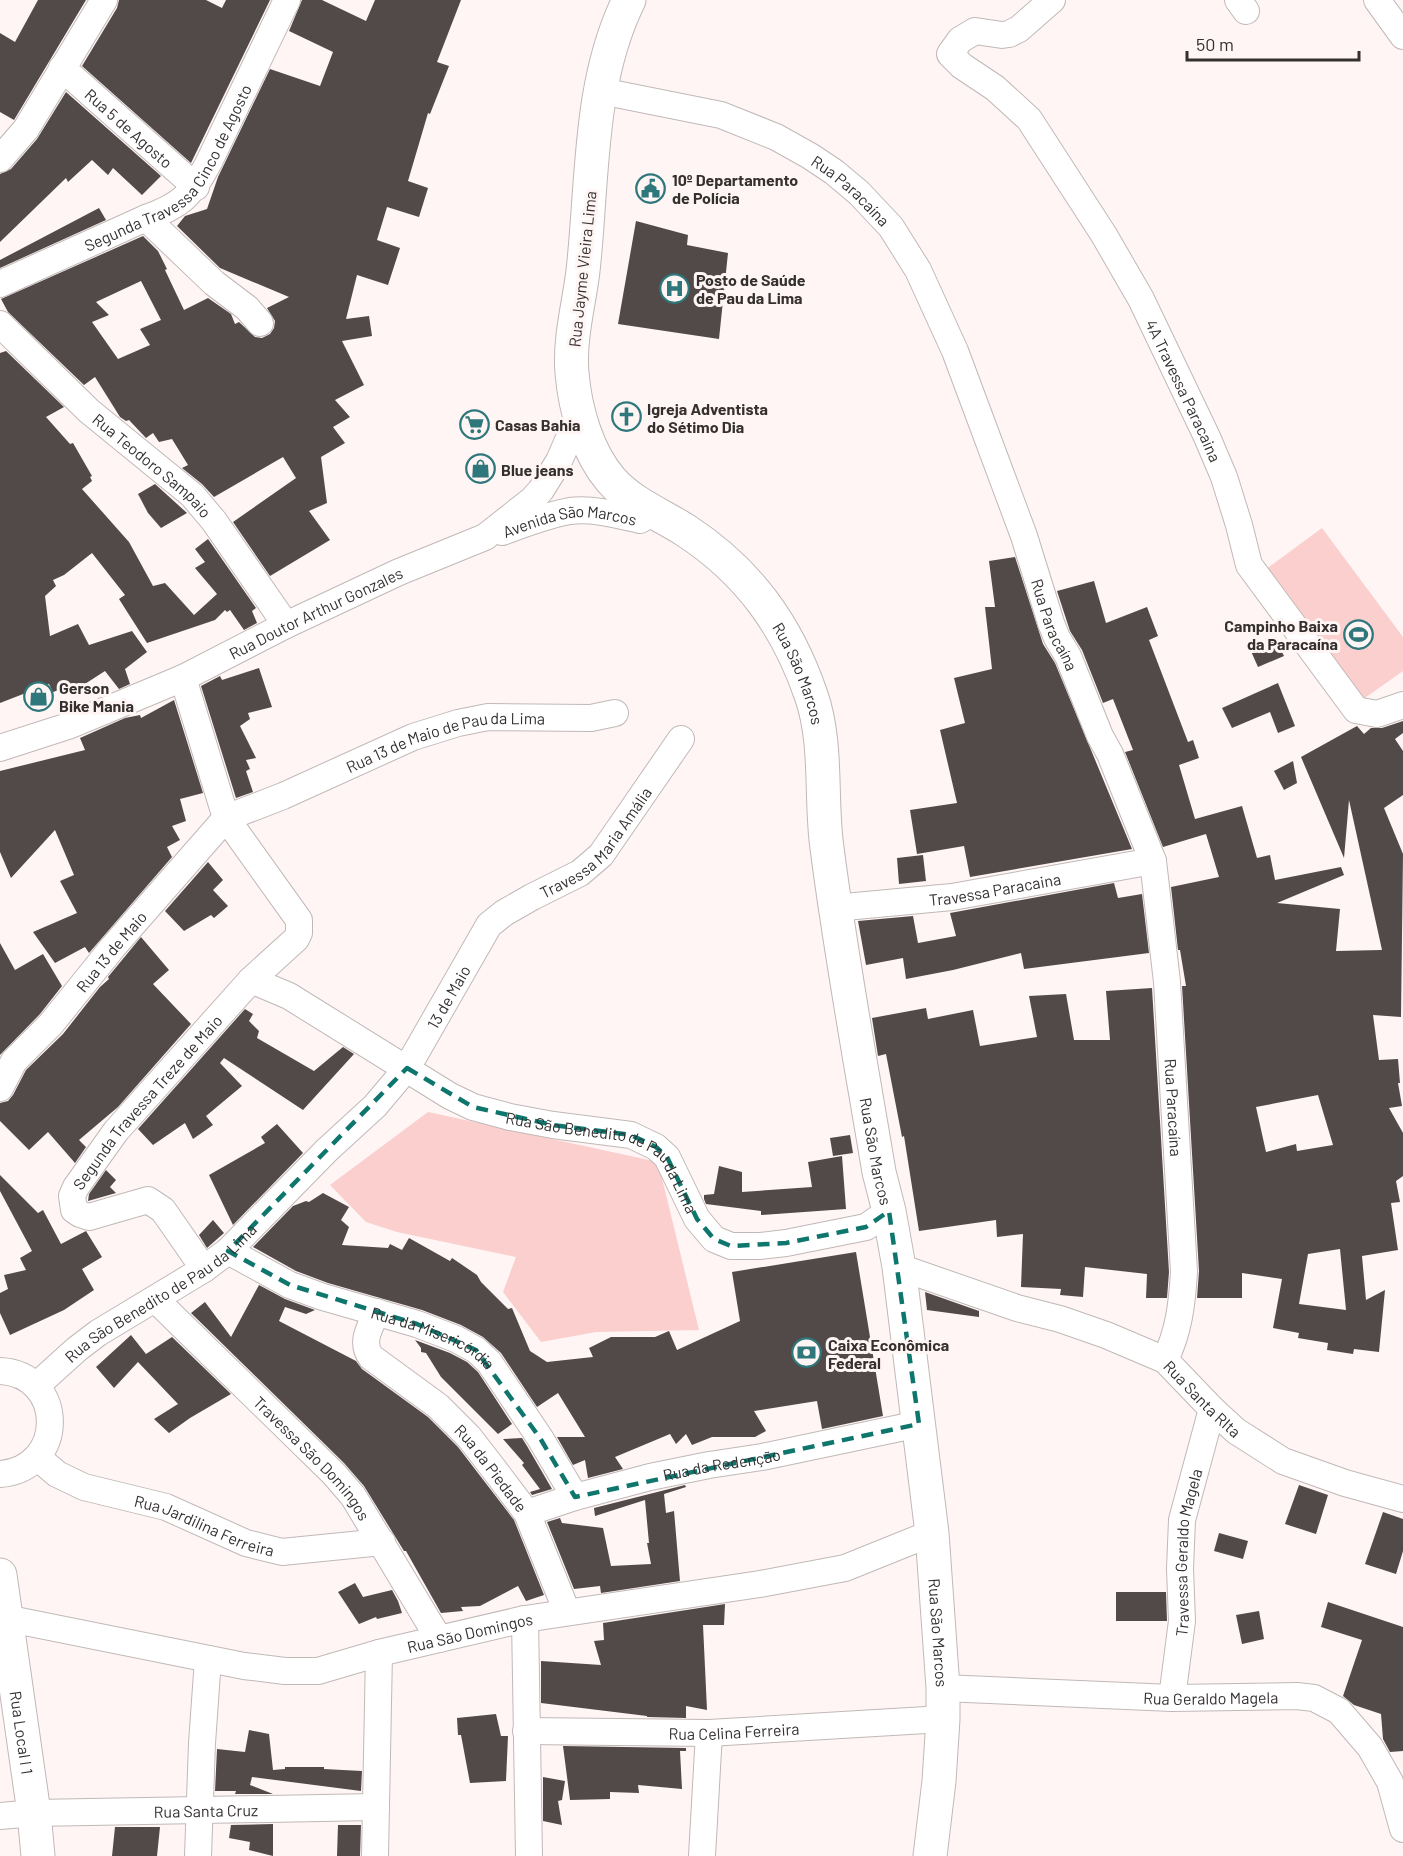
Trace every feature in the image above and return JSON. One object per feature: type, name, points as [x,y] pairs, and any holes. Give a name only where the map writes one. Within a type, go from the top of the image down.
[{"type":"main road","name":"Rua Jayme Vieira Lima","points":[[629,0],[611,42],[601,92],[582,274],[574,324],[571,370],[579,415],[594,453],[608,477],[633,501],[655,512]]},
{"type":"main road","name":"Rua São Marcos","points":[[655,512],[705,543],[768,606],[788,641],[812,698],[822,750],[825,831],[834,908],[879,1172],[899,1267],[932,1533],[943,1704],[939,1781],[930,1856]]},
{"type":"main road","name":"Rua Local I 1","points":[[0,1575],[3,1617],[34,1813],[38,1856]]},
{"type":"street","points":[[0,159],[27,129],[104,0]]},
{"type":"street","name":"Segunda Travessa Cinco de Agosto","points":[[0,284],[165,211],[188,196],[196,187],[287,0]]},
{"type":"street","name":"4A Travessa Paracaina","points":[[1052,0],[1019,29],[1002,35],[975,31],[960,40],[950,54],[962,66],[995,88],[1029,119],[1104,235],[1141,299],[1207,437],[1227,486],[1249,565],[1356,710],[1377,714],[1403,705]]},
{"type":"street","points":[[1377,0],[1403,36]]},
{"type":"street","name":"Rua 5 de Agosto","points":[[62,68],[196,187]]},
{"type":"street","name":"Rua Paracaína","points":[[601,92],[721,115],[776,137],[834,172],[859,193],[891,227],[918,270],[955,351],[1024,536],[1051,623],[1068,656],[1153,861],[1167,982],[1184,1272],[1182,1309],[1174,1342],[1165,1360]]},
{"type":"street","points":[[146,218],[214,283],[247,308],[260,323]]},
{"type":"street","name":"Rua Teodoro Sampaio","points":[[0,324],[90,411],[192,495],[214,521],[286,625]]},
{"type":"street","name":"Rua Doutor Arthur Gonzales","points":[[0,748],[68,726],[183,678],[286,625],[399,572],[485,537],[532,500],[541,490],[559,461],[579,415]]},
{"type":"street","name":"Avenida São Marcos","points":[[485,537],[572,511],[604,512],[640,520],[655,512]]},
{"type":"street","points":[[183,678],[226,818],[299,920],[299,933],[296,939],[252,980]]},
{"type":"street","name":"Rua 13 de Maio de Pau da Lima","points":[[283,796],[414,736],[458,723],[488,717],[591,718],[615,713]]},
{"type":"street","name":"Travessa Maria Amália","points":[[489,925],[523,902],[580,873],[601,855],[681,739]]},
{"type":"street","name":"Rua 13 de Maio","points":[[0,1088],[14,1061],[51,1024],[113,947],[226,818],[283,796]]},
{"type":"street","name":"Travessa Paracaina","points":[[834,908],[952,897],[1153,861]]},
{"type":"street","name":"13 de Maio","points":[[407,1068],[489,925]]},
{"type":"street","name":"Rua São Benedito de Pau da Lima","points":[[252,980],[289,996],[450,1096],[473,1107],[553,1125],[631,1135],[656,1147],[667,1157],[697,1219],[714,1239],[731,1246],[786,1243],[866,1227],[889,1211]]},
{"type":"street","name":"Segunda Travessa Treze de Maio","points":[[204,1269],[157,1204],[148,1200],[89,1217],[74,1210],[72,1196],[116,1131],[252,980]]},
{"type":"street","name":"Rua São Benedito de Pau da Lima","points":[[36,1386],[62,1361],[98,1333],[204,1269],[228,1251],[327,1150],[375,1106],[407,1068]]},
{"type":"street","name":"Rua da Misericórdia","points":[[228,1251],[290,1285],[456,1339],[476,1350],[489,1362],[540,1437],[575,1497]]},
{"type":"street","name":"Rua Santa RIta","points":[[899,1267],[1017,1308],[1060,1319],[1107,1335],[1165,1360],[1236,1431],[1283,1461],[1403,1500]]},
{"type":"street","name":"Travessa São Domingos","points":[[155,1299],[334,1474],[353,1496],[439,1639]]},
{"type":"street","name":"Rua da Piedade","points":[[377,1312],[365,1338],[366,1351],[438,1406],[469,1437],[527,1513],[567,1612]]},
{"type":"street","points":[[0,1371],[9,1371],[36,1386],[45,1399],[50,1413],[50,1429],[46,1444],[37,1457],[26,1467],[11,1473],[0,1474]]},
{"type":"street","name":"Travessa Geraldo Magela","points":[[1172,1698],[1182,1621],[1180,1569],[1182,1520],[1212,1409]]},
{"type":"street","name":"Rua da Redenção","points":[[527,1513],[575,1497],[650,1477],[762,1457],[919,1424]]},
{"type":"street","name":"Rua Jardilina Ferreira","points":[[37,1457],[57,1474],[84,1487],[166,1507],[246,1543],[282,1552],[382,1542]]},
{"type":"street","name":"Rua São Domingos","points":[[3,1617],[208,1659],[285,1671],[318,1671],[379,1653],[525,1619],[760,1584],[845,1568],[932,1533]]},
{"type":"street","points":[[525,1619],[529,1856]]},
{"type":"street","points":[[375,1856],[379,1653]]},
{"type":"street","points":[[198,1856],[208,1659]]},
{"type":"street","name":"Rua Geraldo Magela","points":[[943,1704],[1172,1698],[1297,1696],[1314,1698],[1339,1711],[1370,1747],[1390,1782],[1403,1829]]},
{"type":"street","name":"Rua Celina Ferreira","points":[[526,1731],[709,1733],[943,1704]]},
{"type":"street","points":[[702,1856],[709,1733]]},
{"type":"street","name":"Rua Santa Cruz","points":[[0,1816],[34,1813],[376,1807]]},
{"type":"highlighted area","points":[[407,1068],[473,1107],[553,1125],[631,1135],[656,1147],[667,1157],[697,1219],[714,1239],[731,1246],[786,1243],[866,1227],[889,1211],[919,1424],[575,1497],[540,1438],[476,1350],[417,1324],[290,1285],[228,1251]]},
{"type":"shaded area","points":[[1322,528],[1403,637],[1403,671],[1362,700],[1265,570]]},
{"type":"shaded area","points":[[428,1112],[658,1162],[699,1330],[596,1332],[541,1342],[503,1292],[516,1257],[397,1232],[366,1222],[330,1185]]},
{"type":"building","points":[[38,0],[86,0],[14,120],[0,112],[0,33],[15,42]]},
{"type":"building","points":[[119,0],[206,0],[222,8],[226,0],[270,0],[191,163],[82,66],[117,8]]},
{"type":"building","points":[[302,0],[322,0],[366,21],[375,0],[461,0],[437,62],[449,66],[430,114],[428,113],[408,181],[428,188],[419,217],[387,207],[377,240],[400,248],[388,285],[357,275],[346,319],[369,316],[372,336],[342,341],[364,385],[335,400],[350,417],[333,427],[345,443],[321,457],[327,503],[309,511],[330,540],[270,576],[233,522],[296,478],[283,457],[214,497],[182,468],[188,465],[172,439],[159,442],[153,433],[146,438],[129,420],[126,421],[120,417],[95,377],[84,385],[8,312],[1,299],[143,236],[158,251],[184,310],[208,298],[231,314],[235,324],[239,322],[255,337],[262,338],[270,334],[275,321],[267,308],[289,297],[220,268],[177,226],[185,216],[207,209],[218,177],[270,69],[320,86],[333,52],[289,31]],"holes":[[[141,281],[161,320],[140,329],[150,345],[118,359],[92,322],[109,315],[96,302]]]},
{"type":"building","points":[[66,92],[161,176],[142,195],[113,168],[108,175],[92,160],[68,182],[66,178],[0,242],[0,174],[11,169],[37,139]]},
{"type":"building","points":[[99,208],[106,220],[0,268],[0,260]]},
{"type":"building","name":"Posto de Saúde de Pau da Lima","points":[[636,221],[688,235],[687,245],[728,253],[719,339],[618,324]]},
{"type":"building","points":[[6,351],[64,407],[46,417],[70,444],[73,443],[92,476],[90,477],[92,481],[82,489],[129,542],[153,586],[165,583],[194,615],[217,594],[195,568],[205,562],[195,549],[208,539],[256,608],[252,611],[257,623],[244,630],[230,610],[227,612],[225,610],[215,620],[147,643],[119,599],[125,595],[92,553],[64,575],[53,580],[56,586],[45,596],[50,636],[78,624],[89,645],[132,631],[147,652],[125,669],[130,684],[119,689],[105,671],[74,691],[71,686],[53,692],[49,684],[0,703],[0,353]]},
{"type":"building","points":[[155,484],[187,513],[161,528],[148,513],[138,494]]},
{"type":"building","points":[[1015,557],[1043,644],[1055,663],[1132,849],[970,877],[964,846],[917,854],[910,810],[957,803],[940,730],[965,723],[954,678],[992,669],[985,607],[995,607],[989,561]]},
{"type":"building","points":[[1094,581],[1106,623],[1147,607],[1158,636],[1149,640],[1188,742],[1193,740],[1199,758],[1179,765],[1195,819],[1242,806],[1257,858],[1270,855],[1275,880],[1341,867],[1344,875],[1277,903],[1340,909],[1336,951],[1382,950],[1349,800],[1344,858],[1301,757],[1357,726],[1364,734],[1371,728],[1382,728],[1403,721],[1403,733],[1395,739],[1403,751],[1403,795],[1384,808],[1403,854],[1401,1017],[1373,1015],[1379,1060],[1398,1059],[1400,1083],[1398,1083],[1402,1106],[1389,1108],[1403,1133],[1403,1176],[1396,1181],[1400,1202],[1391,1203],[1398,1250],[1362,1256],[1366,1300],[1385,1290],[1379,1352],[1354,1349],[1353,1354],[1327,1350],[1328,1343],[1298,1338],[1299,1333],[1273,1328],[1282,1279],[1242,1273],[1242,1298],[1197,1298],[1199,1271],[1182,986],[1186,986],[1180,950],[1178,950],[1171,887],[1219,877],[1206,834],[1163,847],[1125,752],[1133,750],[1113,699],[1103,703],[1082,650],[1070,631],[1057,591]],"holes":[[[1318,1095],[1333,1145],[1297,1151],[1296,1144],[1266,1152],[1256,1107]],[[1340,1249],[1346,1310],[1299,1304],[1308,1254]]]},
{"type":"building","points":[[1275,638],[1284,656],[1258,667],[1250,649]]},
{"type":"building","points":[[259,668],[272,707],[248,713],[250,719],[240,726],[256,758],[246,760],[250,769],[246,771],[253,792],[236,798],[201,686],[220,676],[222,680]]},
{"type":"building","points":[[1278,683],[1295,726],[1278,733],[1270,712],[1232,728],[1222,708]]},
{"type":"building","points":[[174,700],[203,793],[180,799],[186,821],[172,826],[180,840],[167,847],[172,857],[89,953],[85,947],[55,963],[33,932],[77,913],[60,881],[74,875],[55,830],[11,878],[0,852],[0,771],[85,750],[80,738],[125,718],[140,715],[141,718]]},
{"type":"building","points":[[1293,761],[1297,783],[1284,790],[1274,771]]},
{"type":"building","points":[[923,855],[926,881],[899,884],[897,858]]},
{"type":"building","points":[[208,862],[223,880],[213,890],[228,906],[214,918],[211,915],[184,931],[165,911]]},
{"type":"building","points":[[1114,883],[1118,898],[1142,894],[1149,953],[1024,969],[1021,953],[906,979],[903,958],[866,965],[858,921],[913,916],[918,943],[956,936],[950,913]]},
{"type":"building","points":[[141,937],[169,970],[153,984],[191,1024],[118,1107],[79,1140],[86,1147],[75,1163],[48,1132],[29,1150],[0,1121],[0,1103],[8,1101],[26,1070],[63,1034]]},
{"type":"building","points":[[0,943],[15,970],[43,954],[62,986],[40,1014],[0,1055]]},
{"type":"building","points":[[1152,988],[1169,1272],[1167,1298],[1146,1298],[1147,1274],[1085,1267],[1083,1297],[1060,1295],[1061,1289],[1021,1287],[1023,1234],[997,1237],[996,1220],[919,1231],[904,1136],[902,1137],[886,1054],[878,1056],[872,1018],[926,1008],[928,1019],[973,1010],[980,1046],[1037,1037],[1029,996],[1066,994],[1074,1040],[1110,1040],[1106,991]]},
{"type":"building","points":[[245,1009],[253,1014],[249,1021],[259,1031],[257,1038],[314,1071],[343,1047],[354,1054],[303,1110],[224,1058],[220,1063],[242,1086],[206,1116],[213,1125],[193,1139],[185,1123],[153,1145],[138,1129]]},
{"type":"building","points":[[277,1124],[303,1153],[233,1225],[209,1175],[265,1143],[261,1137]]},
{"type":"building","points":[[850,1135],[853,1153],[833,1156],[830,1138]]},
{"type":"building","points":[[842,1156],[846,1209],[761,1215],[761,1211],[706,1204],[704,1199],[704,1195],[714,1194],[719,1166],[742,1172],[742,1192],[812,1187],[808,1162]]},
{"type":"building","points":[[106,1170],[116,1180],[110,1187],[116,1193],[88,1201],[89,1194]]},
{"type":"building","points":[[0,1175],[38,1213],[43,1210],[61,1244],[86,1231],[102,1257],[82,1269],[94,1290],[64,1310],[10,1335],[0,1313],[0,1293],[8,1289],[4,1275],[26,1270],[20,1258],[32,1251],[0,1191]]},
{"type":"building","points":[[323,1193],[349,1207],[341,1220],[349,1227],[342,1245],[388,1248],[390,1244],[402,1250],[409,1238],[450,1261],[452,1258],[477,1275],[508,1309],[512,1308],[530,1351],[547,1362],[593,1357],[589,1348],[611,1337],[655,1337],[669,1331],[677,1350],[740,1321],[732,1272],[856,1252],[883,1416],[822,1429],[817,1401],[754,1411],[766,1431],[755,1437],[712,1437],[692,1445],[686,1434],[676,1444],[670,1434],[615,1457],[623,1469],[588,1478],[585,1460],[573,1465],[557,1437],[585,1437],[558,1393],[537,1407],[501,1353],[483,1337],[461,1325],[422,1310],[328,1283],[296,1271],[253,1247],[293,1206],[309,1202]]},
{"type":"building","points":[[213,1220],[224,1233],[207,1248],[199,1235]]},
{"type":"building","points":[[259,1285],[285,1299],[315,1310],[306,1314],[285,1307],[279,1321],[356,1361],[362,1369],[428,1417],[458,1447],[514,1520],[544,1595],[526,1601],[518,1586],[480,1606],[461,1607],[463,1611],[441,1613],[406,1551],[364,1486],[344,1463],[191,1313],[205,1302],[231,1337]]},
{"type":"building","points":[[925,1292],[979,1311],[979,1317],[927,1310]]},
{"type":"building","points":[[131,1335],[146,1354],[172,1337],[231,1394],[169,1433],[154,1419],[178,1404],[138,1362],[114,1388],[96,1367]]},
{"type":"building","points":[[415,1340],[467,1362],[478,1372],[512,1424],[498,1434],[441,1377],[426,1353],[421,1352]]},
{"type":"building","points":[[522,1438],[552,1489],[532,1495],[530,1492],[540,1489],[522,1465],[524,1463],[503,1439]]},
{"type":"building","points":[[685,1485],[686,1487],[664,1494],[666,1513],[674,1511],[680,1581],[601,1593],[600,1586],[574,1589],[547,1522],[560,1518],[562,1523],[603,1528],[611,1566],[651,1564],[647,1543],[649,1543],[645,1500],[595,1516],[594,1508]]},
{"type":"building","points":[[1299,1485],[1328,1495],[1316,1534],[1285,1524]]},
{"type":"building","points":[[1383,1512],[1403,1519],[1403,1551],[1396,1574],[1365,1564]]},
{"type":"building","points":[[1219,1533],[1248,1541],[1243,1559],[1214,1551]]},
{"type":"building","points":[[355,1583],[363,1597],[392,1590],[402,1613],[377,1619],[376,1617],[359,1624],[338,1592]]},
{"type":"building","points":[[1116,1592],[1166,1592],[1167,1621],[1116,1621]]},
{"type":"building","points":[[1328,1602],[1403,1627],[1403,1751],[1390,1752],[1383,1739],[1381,1714],[1354,1705],[1343,1696],[1362,1640],[1321,1627]]},
{"type":"building","points":[[725,1604],[724,1625],[703,1625],[707,1710],[686,1706],[686,1718],[647,1717],[541,1703],[541,1661],[601,1665],[594,1641],[604,1640],[603,1623]]},
{"type":"building","points":[[1259,1611],[1264,1639],[1242,1644],[1236,1615]]},
{"type":"building","points":[[496,1714],[501,1736],[508,1736],[506,1781],[470,1783],[461,1735],[458,1735],[457,1718]]},
{"type":"building","points":[[249,1730],[269,1734],[273,1770],[285,1769],[285,1767],[324,1767],[324,1769],[362,1771],[361,1791],[252,1777],[250,1785],[273,1794],[235,1794],[236,1791],[215,1791],[217,1749],[245,1752]]},
{"type":"building","points":[[563,1746],[686,1748],[686,1751],[680,1751],[682,1789],[638,1785],[639,1793],[610,1792],[610,1799],[570,1800]]},
{"type":"building","points":[[543,1777],[565,1781],[562,1800],[558,1801],[562,1825],[543,1821]]},
{"type":"building","points":[[273,1824],[273,1856],[249,1850],[250,1842],[229,1838],[231,1825]]},
{"type":"building","points":[[338,1825],[361,1825],[360,1856],[337,1856]]},
{"type":"building","points":[[115,1827],[160,1827],[157,1856],[112,1856]]},
{"type":"place","name":"10º Departamento de Polícia","points":[[651,188]]},
{"type":"place","name":"Posto de Saúde de Pau da Lima","points":[[675,288]]},
{"type":"place","name":"Igreja Adventista do Sétimo Dia","points":[[626,417]]},
{"type":"place","name":"Casas Bahia","points":[[474,424]]},
{"type":"place","name":"Blue jeans","points":[[480,469]]},
{"type":"place","name":"Campinho Baixa da Paracaína","points":[[1359,634]]},
{"type":"place","name":"Gerson Bike Mania","points":[[38,696]]},
{"type":"place","name":"Caixa Econômica Federal","points":[[807,1353]]}]
